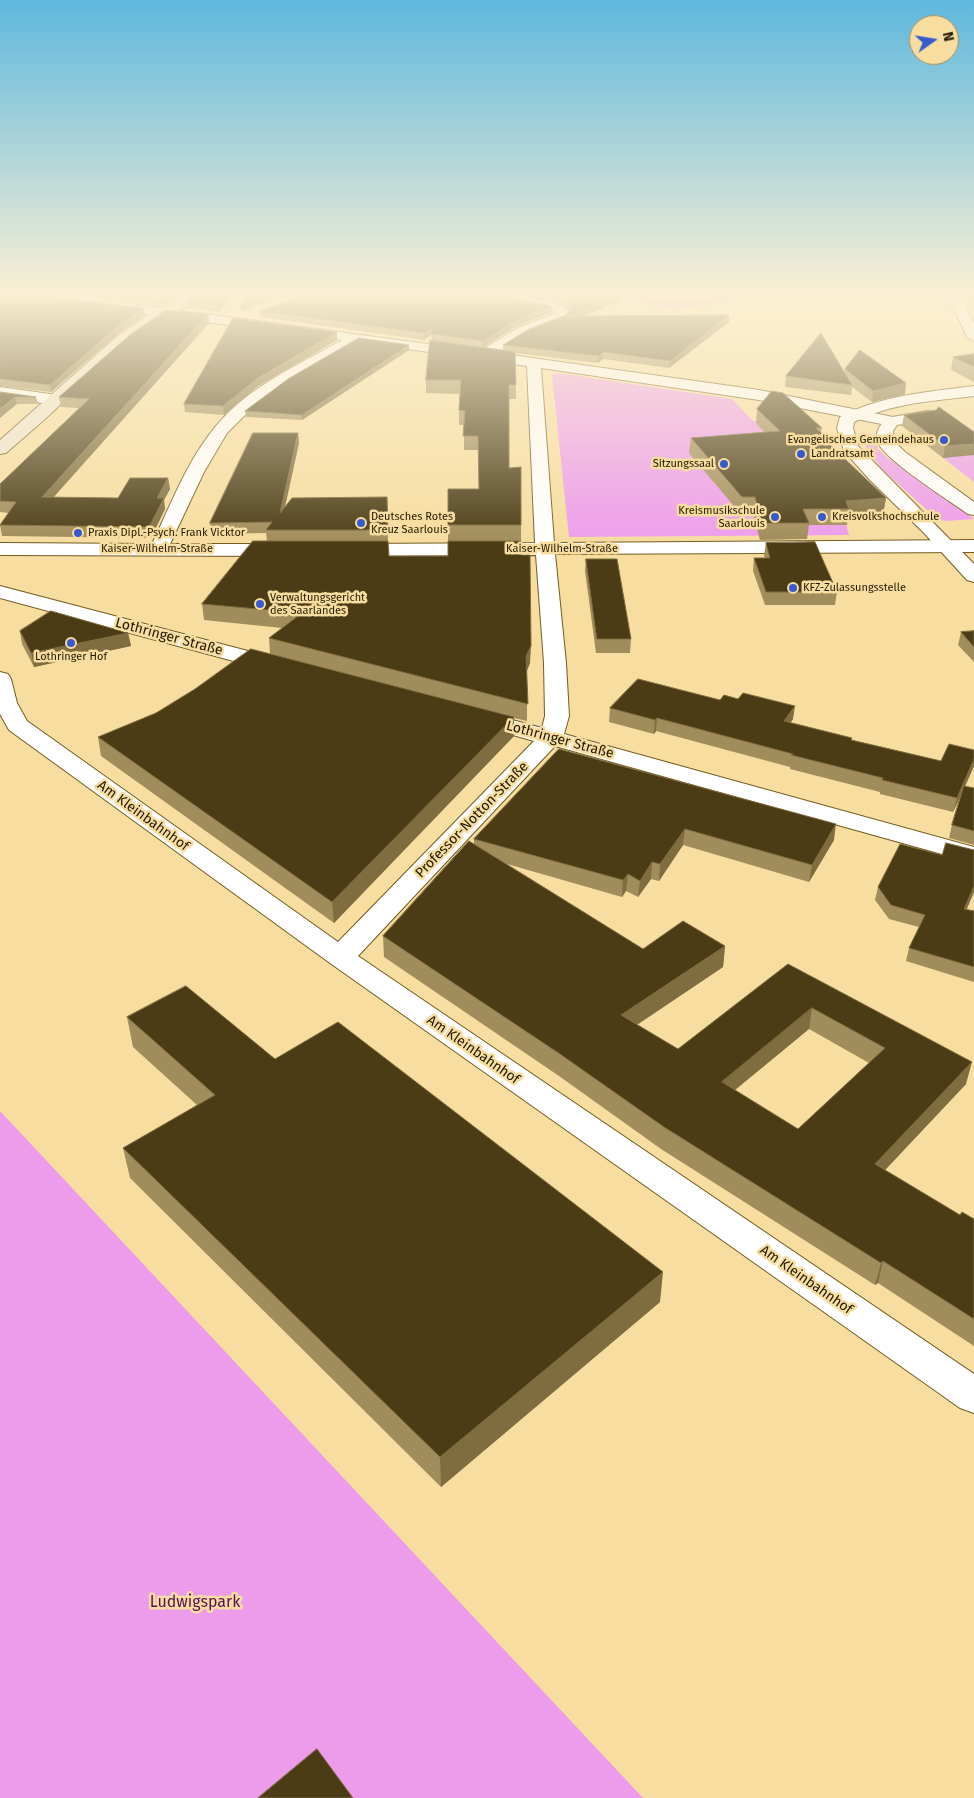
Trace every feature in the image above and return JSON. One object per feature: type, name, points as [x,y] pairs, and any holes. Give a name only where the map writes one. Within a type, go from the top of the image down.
[{"type":"main road","points":[[0,449],[57,400],[81,377]]},
{"type":"street","points":[[158,550],[209,446],[249,404],[289,377]]},
{"type":"street","points":[[535,377],[545,549],[555,663],[557,716],[551,737]]},
{"type":"street","points":[[640,377],[857,413],[892,421],[945,414]]},
{"type":"street","points":[[974,391],[892,403],[857,413],[846,420],[845,428],[850,447],[974,576]]},
{"type":"street","points":[[7,393],[57,400]]},
{"type":"street","points":[[892,421],[885,431],[886,442],[899,456],[974,510]]},
{"type":"street","name":"Kaiser-Wilhelm-Straße","points":[[337,550],[974,546]]},
{"type":"street","name":"Kaiser-Wilhelm-Straße","points":[[0,549],[297,550]]},
{"type":"street","points":[[0,562],[28,549]]},
{"type":"street","name":"Lothringer Straße","points":[[0,592],[302,672]]},
{"type":"street","name":"Am Kleinbahnhof","points":[[0,679],[6,703],[17,725],[340,957],[974,1396]]},
{"type":"street","name":"Lothringer Straße","points":[[455,712],[974,855]]},
{"type":"street","name":"Professor-Notton-Straße","points":[[340,957],[551,737]]},
{"type":"green space","points":[[552,377],[585,377],[732,399],[753,421],[793,418],[883,514],[844,517],[849,535],[569,537]]},
{"type":"green space","name":"Evangelisches Gemeindehaus","points":[[974,430],[974,482],[914,435]]},
{"type":"green space","points":[[863,434],[871,434],[878,449],[889,459],[934,487],[974,519],[945,521],[936,518],[885,472],[867,451]]},
{"type":"green space","name":"Ludwigspark","points":[[0,1111],[643,1798],[0,1798]]},
{"type":"building","points":[[0,377],[59,377],[50,385],[0,379]]},
{"type":"building","points":[[82,377],[151,377],[42,497],[118,498],[130,478],[168,478],[157,498],[164,498],[149,527],[0,525],[16,502],[0,501],[0,484],[89,399],[59,397]]},
{"type":"building","points":[[199,377],[260,377],[223,406],[184,404]]},
{"type":"building","points":[[292,377],[360,377],[302,415],[245,411]]},
{"type":"building","points":[[426,377],[516,377],[516,385],[509,385],[509,468],[521,467],[521,525],[448,525],[448,489],[479,489],[478,436],[463,436],[465,411],[459,410],[461,380],[426,380]]},
{"type":"building","points":[[793,377],[847,377],[852,385]]},
{"type":"building","points":[[855,377],[898,377],[906,383],[873,391]]},
{"type":"building","points":[[772,391],[783,393],[822,428],[816,428],[827,438],[823,438],[886,498],[846,501],[849,509],[803,509],[809,523],[762,523],[755,497],[742,497],[691,438],[780,431],[757,409]]},
{"type":"building","points":[[0,392],[36,397],[15,397],[0,409]]},
{"type":"building","points":[[939,407],[974,432],[974,444],[945,446],[904,415],[936,410]]},
{"type":"building","points":[[253,433],[298,433],[280,513],[292,498],[387,497],[388,530],[266,530],[272,522],[210,523]]},
{"type":"building","points":[[253,541],[388,541],[389,556],[448,556],[448,541],[521,541],[521,555],[530,555],[531,646],[526,656],[528,704],[269,638],[302,613],[202,604]]},
{"type":"building","points":[[815,542],[837,592],[766,592],[754,558],[770,558],[766,543]]},
{"type":"building","points":[[586,559],[617,559],[631,639],[597,639]]},
{"type":"building","points":[[51,611],[128,633],[31,653],[20,631]]},
{"type":"building","points":[[974,631],[974,647],[961,632]]},
{"type":"building","points":[[251,649],[514,717],[332,902],[98,737],[156,713],[195,689]]},
{"type":"building","points":[[638,679],[720,700],[724,695],[738,699],[743,693],[795,706],[784,721],[852,738],[851,740],[941,761],[949,744],[974,750],[974,759],[957,798],[882,780],[883,778],[657,718],[655,720],[610,708]]},
{"type":"building","points":[[559,749],[836,824],[812,865],[685,829],[660,864],[652,862],[640,881],[628,874],[623,880],[474,839]]},
{"type":"building","points":[[964,786],[974,788],[974,831],[952,825]]},
{"type":"building","points":[[469,841],[643,949],[683,921],[725,946],[621,1015],[678,1049],[788,964],[972,1062],[875,1164],[960,1215],[962,1212],[974,1219],[974,1319],[664,1127],[560,1054],[383,936]],"holes":[[[812,1008],[885,1048],[798,1129],[722,1082]]]},
{"type":"building","points":[[946,843],[974,850],[974,886],[964,909],[974,911],[974,967],[909,948],[925,915],[891,905],[878,887],[900,844],[942,855]]},
{"type":"building","points":[[186,986],[275,1059],[338,1022],[663,1272],[440,1457],[123,1148],[215,1095],[127,1017]]},
{"type":"building","points":[[317,1749],[353,1798],[258,1798]]},
{"type":"place","name":"Evangelisches Gemeindehaus","points":[[944,440]]},
{"type":"place","name":"Landratsamt","points":[[801,454]]},
{"type":"place","name":"Sitzungssaal","points":[[724,464]]},
{"type":"place","name":"Kreismusikschule Saarlouis","points":[[775,517]]},
{"type":"place","name":"Kreisvolkshochschule","points":[[822,517]]},
{"type":"place","name":"Deutsches Rotes Kreuz Saarlouis","points":[[361,523]]},
{"type":"place","name":"Praxis Dipl.-Psych. Frank Vicktor","points":[[78,533]]},
{"type":"place","name":"KFZ-Zulassungsstelle","points":[[793,588]]},
{"type":"place","name":"Verwaltungsgericht des Saarlandes","points":[[260,604]]},
{"type":"place","name":"Lothringer Hof","points":[[71,643]]}]
